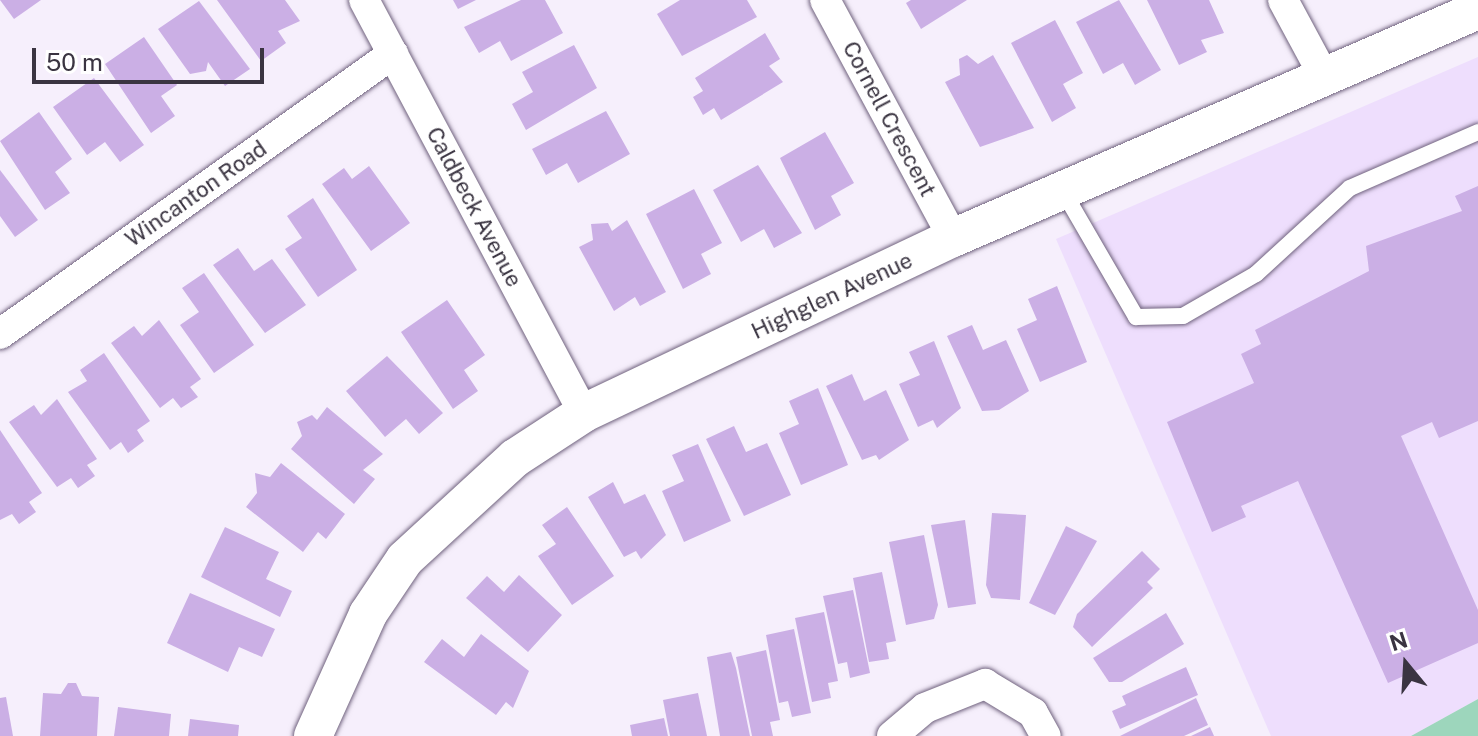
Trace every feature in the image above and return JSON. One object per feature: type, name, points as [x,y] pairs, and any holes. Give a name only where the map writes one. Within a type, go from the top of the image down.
[{"type":"street","name":"Caldbeck Avenue","points":[[364,0],[584,413]]},
{"type":"street","name":"Cornell Crescent","points":[[825,0],[953,238]]},
{"type":"street","points":[[1283,0],[1325,78]]},
{"type":"street","name":"Highglen Avenue","points":[[313,736],[368,614],[405,559],[515,458],[584,413],[953,238],[1478,10]]},
{"type":"street","name":"Wincanton Road","points":[[0,334],[393,54]]},
{"type":"street","points":[[892,736],[925,708],[985,684],[1033,713],[1046,736]]},
{"type":"lane","points":[[1063,191],[1136,317],[1183,316],[1256,274],[1350,188],[1478,132]]},
{"type":"shaded area","points":[[1478,57],[1478,699],[1411,736],[1271,736],[1056,239]]},
{"type":"green space","points":[[1478,699],[1478,736],[1411,736]]},
{"type":"building","points":[[0,0],[41,0],[14,19]]},
{"type":"building","points":[[217,0],[285,0],[300,21],[278,31],[286,43],[261,61]]},
{"type":"building","points":[[453,0],[476,0],[458,9]]},
{"type":"building","points":[[521,0],[545,0],[563,33],[511,61],[500,41],[479,53],[464,27]]},
{"type":"building","points":[[680,0],[747,0],[757,17],[682,56],[657,14]]},
{"type":"building","points":[[911,0],[967,0],[921,29],[906,3]]},
{"type":"building","points":[[1119,0],[1161,70],[1135,85],[1123,63],[1103,74],[1076,22]]},
{"type":"building","points":[[1147,0],[1209,0],[1224,33],[1201,40],[1207,52],[1179,65]]},
{"type":"building","points":[[199,1],[250,69],[225,86],[208,62],[206,71],[190,74],[158,29]]},
{"type":"building","points":[[1055,20],[1083,73],[1063,84],[1076,108],[1052,122],[1011,43]]},
{"type":"building","points":[[765,33],[780,59],[769,66],[783,82],[721,120],[714,108],[703,115],[693,97],[703,91],[695,78]]},
{"type":"building","points":[[144,37],[177,85],[161,96],[175,116],[151,133],[105,64]]},
{"type":"building","points":[[574,45],[597,88],[526,130],[512,104],[533,92],[522,72]]},
{"type":"building","points":[[967,55],[978,64],[993,55],[1034,128],[980,147],[945,82],[960,75],[959,59]]},
{"type":"building","points":[[94,78],[144,145],[120,162],[105,142],[87,155],[53,107]]},
{"type":"building","points":[[606,111],[630,154],[578,183],[567,163],[546,175],[532,149]]},
{"type":"building","points":[[39,112],[72,159],[55,172],[70,193],[45,210],[0,141]]},
{"type":"building","points":[[825,132],[854,183],[831,196],[841,215],[815,230],[780,158]]},
{"type":"building","points":[[758,165],[802,233],[774,248],[764,229],[741,242],[713,190]]},
{"type":"building","points":[[369,166],[410,223],[371,251],[322,184],[344,168],[352,179]]},
{"type":"building","points":[[0,170],[38,220],[15,237],[0,216]]},
{"type":"building","points":[[1478,186],[1478,421],[1439,438],[1432,422],[1401,436],[1478,610],[1478,643],[1388,683],[1298,481],[1241,506],[1246,517],[1212,532],[1167,422],[1254,383],[1241,354],[1261,344],[1255,330],[1369,271],[1366,246],[1462,211],[1455,196]]},
{"type":"building","points":[[694,189],[722,243],[701,254],[711,274],[683,289],[646,214]]},
{"type":"building","points":[[313,198],[357,270],[318,297],[285,249],[302,238],[287,216]]},
{"type":"building","points":[[627,220],[666,292],[640,306],[635,297],[614,311],[579,247],[593,240],[591,224],[608,223],[612,231]]},
{"type":"building","points":[[238,248],[254,271],[272,259],[306,305],[265,333],[213,265]]},
{"type":"building","points":[[204,273],[254,345],[214,373],[180,325],[199,312],[182,288]]},
{"type":"building","points":[[1057,286],[1087,362],[1040,382],[1017,329],[1037,320],[1028,299]]},
{"type":"building","points":[[447,300],[485,355],[464,370],[478,391],[453,409],[401,332]]},
{"type":"building","points":[[159,320],[201,379],[190,387],[198,397],[181,408],[173,398],[160,408],[111,343],[134,326],[142,336]]},
{"type":"building","points":[[972,325],[983,350],[1006,340],[1029,391],[999,410],[982,411],[947,336]]},
{"type":"building","points":[[934,341],[961,408],[937,428],[933,420],[918,427],[899,384],[920,375],[909,352]]},
{"type":"building","points":[[104,353],[150,421],[137,430],[144,441],[128,453],[121,442],[110,450],[68,392],[87,381],[80,370]]},
{"type":"building","points":[[387,356],[443,413],[419,434],[406,419],[385,437],[346,391]]},
{"type":"building","points":[[852,374],[864,401],[886,390],[909,440],[879,460],[876,455],[862,460],[826,386]]},
{"type":"building","points":[[818,388],[848,465],[801,485],[779,433],[799,424],[789,401]]},
{"type":"building","points":[[57,399],[97,459],[87,465],[95,476],[78,488],[71,478],[57,487],[9,422],[34,405],[41,415]]},
{"type":"building","points":[[327,407],[383,454],[363,470],[375,479],[354,504],[291,449],[302,436],[297,422],[312,415],[317,420]]},
{"type":"building","points":[[734,426],[746,452],[767,443],[791,495],[744,516],[706,439]]},
{"type":"building","points":[[0,430],[42,493],[29,502],[36,512],[19,524],[12,514],[0,520]]},
{"type":"building","points":[[698,444],[731,521],[684,542],[662,491],[684,481],[672,455]]},
{"type":"building","points":[[281,463],[345,514],[326,539],[318,532],[303,552],[246,507],[257,493],[255,473],[270,477]]},
{"type":"building","points":[[613,482],[624,504],[645,494],[666,535],[641,559],[636,551],[624,557],[588,497]]},
{"type":"building","points":[[567,507],[614,576],[572,605],[538,556],[556,544],[542,525]]},
{"type":"building","points":[[992,513],[1026,515],[1020,600],[991,598],[986,585]]},
{"type":"building","points":[[965,520],[976,604],[948,608],[931,525]]},
{"type":"building","points":[[1066,526],[1097,541],[1055,615],[1029,603]]},
{"type":"building","points":[[225,527],[279,552],[266,579],[292,591],[280,617],[201,577]]},
{"type":"building","points":[[924,535],[938,605],[934,619],[906,625],[889,542]]},
{"type":"building","points":[[1142,551],[1160,569],[1147,582],[1153,588],[1092,647],[1073,627],[1077,614]]},
{"type":"building","points":[[882,572],[896,641],[886,643],[889,659],[869,662],[853,578]]},
{"type":"building","points":[[519,575],[562,615],[528,652],[466,598],[487,576],[504,592]]},
{"type":"building","points":[[853,590],[870,673],[850,678],[847,662],[838,664],[823,596]]},
{"type":"building","points":[[190,593],[275,629],[262,657],[239,647],[228,672],[167,643]]},
{"type":"building","points":[[824,612],[838,681],[828,683],[831,698],[812,702],[795,618]]},
{"type":"building","points":[[1166,613],[1184,644],[1122,682],[1109,682],[1093,658]]},
{"type":"building","points":[[794,629],[811,713],[792,717],[788,701],[779,703],[766,635]]},
{"type":"building","points":[[481,634],[529,671],[513,708],[506,702],[496,715],[424,662],[442,639],[464,657]]},
{"type":"building","points":[[766,650],[780,720],[770,722],[773,736],[752,736],[736,657]]},
{"type":"building","points":[[731,652],[750,736],[720,736],[707,657]]},
{"type":"building","points":[[1186,667],[1198,695],[1120,729],[1112,711],[1126,705],[1122,696]]},
{"type":"building","points":[[68,683],[76,683],[82,696],[99,697],[97,736],[40,736],[43,693],[61,694]]},
{"type":"building","points":[[698,693],[707,736],[670,736],[663,700]]},
{"type":"building","points":[[6,697],[13,736],[0,736],[0,698]]},
{"type":"building","points":[[1196,698],[1208,725],[1184,736],[1120,736]]},
{"type":"building","points":[[118,707],[171,714],[169,736],[114,736]]},
{"type":"building","points":[[664,718],[668,736],[632,736],[630,725]]},
{"type":"building","points":[[190,719],[239,725],[238,736],[188,736]]},
{"type":"building","points":[[1210,727],[1214,736],[1191,736]]}]
